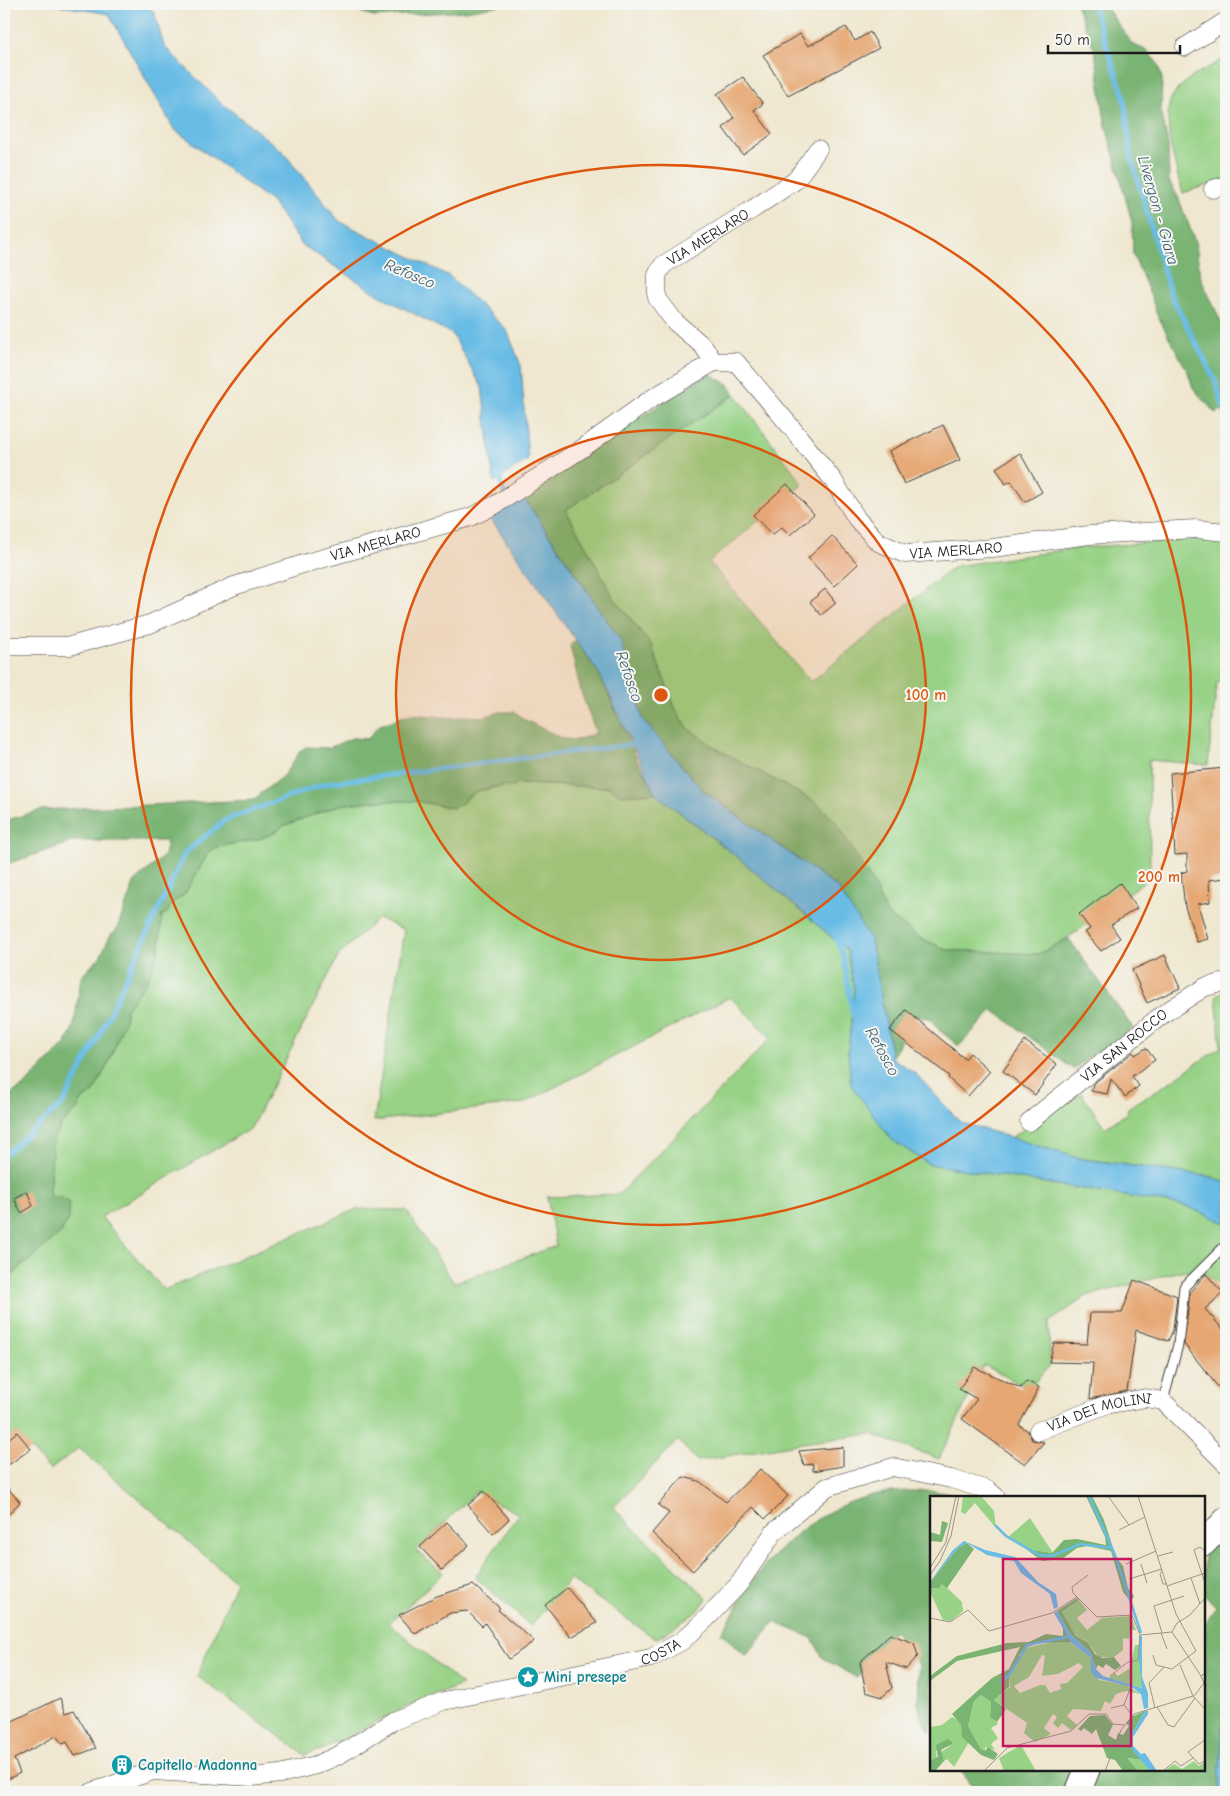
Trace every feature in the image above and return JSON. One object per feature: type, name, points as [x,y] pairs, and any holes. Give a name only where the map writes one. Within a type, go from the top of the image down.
[{"type":"main road","points":[[1205,1542],[1226,1520]]},
{"type":"main road","points":[[1078,1792],[1087,1771]]},
{"type":"street","points":[[1185,48],[1226,21]]},
{"type":"street","name":"VIA MERLARO","points":[[714,362],[703,346],[675,322],[657,298],[657,275],[663,264],[753,210],[796,180],[818,148]]},
{"type":"street","name":"VIA MERLARO","points":[[4,646],[70,646],[150,624],[234,586],[303,564],[471,518],[583,448],[651,399],[714,362],[736,362],[833,480],[858,519],[878,542],[905,554],[993,548],[1089,535],[1196,529],[1226,532]]},
{"type":"street","name":"VIA SAN ROCCO","points":[[1029,1122],[1163,1014],[1205,987],[1226,982]]},
{"type":"street","name":"VIA DEI MOLINI","points":[[1038,1431],[1105,1405],[1146,1398],[1163,1401],[1226,1464]]},
{"type":"street","name":"COSTA","points":[[92,1792],[153,1771],[252,1777],[280,1774],[316,1765],[339,1755],[393,1721],[444,1701],[651,1658],[682,1641],[706,1619],[739,1584],[774,1532],[827,1488],[893,1468],[951,1479],[988,1490],[995,1496]]},
{"type":"lane","points":[[1163,1401],[1178,1345],[1184,1287],[1224,1247]]},
{"type":"green space","points":[[342,4],[507,4],[465,11],[373,17]]},
{"type":"green space","points":[[1076,4],[1104,4],[1132,44],[1147,51],[1158,64],[1162,79],[1161,113],[1168,144],[1169,181],[1178,197],[1196,244],[1200,276],[1226,333],[1226,408],[1215,413],[1193,388],[1188,372],[1157,315],[1133,254],[1132,222],[1105,122],[1095,51]]},
{"type":"green space","points":[[1226,58],[1226,179],[1183,193],[1170,143],[1169,104],[1173,95],[1184,83]]},
{"type":"green space","points":[[708,373],[728,384],[735,394],[566,510],[614,598],[651,645],[676,710],[689,729],[714,747],[817,803],[837,823],[873,884],[887,914],[920,938],[947,950],[1039,954],[1068,938],[1133,1028],[1073,1069],[993,1010],[959,1046],[939,1030],[930,1018],[913,1016],[892,1058],[871,941],[838,888],[703,791],[643,720],[621,641],[522,495]]},
{"type":"green space","points":[[735,394],[803,484],[709,562],[811,682],[955,566],[1078,548],[1212,538],[1226,541],[1226,681],[1217,682],[1208,765],[1149,760],[1150,877],[1068,938],[1039,954],[947,950],[920,938],[887,914],[873,884],[817,803],[714,747],[689,729],[676,710],[651,645],[614,598],[566,510]]},
{"type":"green space","points":[[576,641],[600,675],[639,764],[657,793],[620,795],[610,787],[518,784],[513,787],[497,786],[477,791],[466,798],[463,803],[453,808],[417,801],[372,801],[340,805],[283,826],[266,836],[210,850],[184,895],[173,902],[167,913],[162,915],[159,951],[148,979],[126,1009],[126,1017],[109,1062],[93,1093],[82,1100],[77,1110],[61,1125],[53,1140],[49,1192],[51,1197],[59,1197],[69,1202],[69,1218],[61,1233],[31,1260],[21,1265],[4,1282],[4,1098],[24,1086],[66,1043],[74,1025],[81,977],[100,957],[111,934],[116,931],[135,881],[164,856],[167,841],[75,841],[4,865],[4,821],[41,810],[253,800],[284,775],[301,750],[306,747],[329,748],[352,738],[368,739],[378,726],[410,714],[456,718],[461,716],[484,717],[500,712],[515,712],[525,720],[563,739],[578,740],[596,733],[581,692],[570,645]]},
{"type":"green space","points":[[518,784],[610,787],[615,791],[626,794],[655,793],[741,860],[847,950],[854,990],[848,1053],[929,1164],[1186,1206],[1226,1223],[1226,1289],[1207,1275],[1185,1270],[1087,1296],[1049,1322],[1050,1365],[1029,1389],[984,1365],[939,1459],[871,1434],[803,1443],[697,1461],[678,1440],[613,1508],[707,1598],[698,1611],[656,1639],[570,1579],[531,1626],[475,1577],[519,1514],[476,1492],[416,1551],[443,1573],[389,1623],[462,1685],[410,1705],[321,1750],[305,1755],[197,1676],[236,1582],[79,1448],[50,1470],[23,1441],[4,1434],[4,1282],[21,1265],[31,1260],[61,1233],[49,1192],[53,1140],[61,1125],[77,1110],[82,1100],[93,1093],[109,1062],[126,1017],[126,1009],[148,979],[159,951],[162,915],[167,913],[173,902],[184,895],[210,850],[266,836],[283,826],[340,805],[372,801],[417,801],[453,808],[477,791]],"holes":[[[378,918],[404,930],[374,1121],[524,1103],[730,997],[771,1038],[619,1194],[547,1197],[556,1246],[454,1283],[406,1210],[357,1209],[164,1290],[101,1217],[251,1128],[339,955]]]},
{"type":"green space","points":[[1226,991],[1226,1183],[1212,1177],[1078,1158],[1010,1138],[1081,1093],[1105,1128],[1127,1113],[1128,1108],[1221,1047],[1216,995]]},
{"type":"green space","points":[[898,1491],[934,1491],[962,1496],[930,1496],[930,1731],[921,1719],[918,1703],[919,1665],[894,1630],[857,1678],[823,1658],[812,1638],[774,1622],[746,1656],[721,1633],[757,1575],[795,1535],[820,1517],[848,1503],[871,1495]]},
{"type":"green space","points":[[1226,1519],[1226,1703],[1223,1710],[1219,1792],[977,1792],[961,1771],[1205,1771],[1205,1623],[1216,1606],[1205,1596],[1205,1547]]},
{"type":"water","points":[[50,4],[144,4],[154,12],[164,46],[219,101],[282,151],[339,221],[449,276],[507,330],[521,366],[528,460],[494,482],[482,387],[452,334],[379,295],[302,245],[273,203],[174,129],[109,14]]},
{"type":"water","points":[[522,495],[621,641],[643,720],[703,791],[838,888],[871,941],[892,1058],[916,1074],[960,1122],[1078,1158],[1212,1177],[1226,1183],[1226,1223],[1186,1206],[929,1164],[892,1140],[851,1085],[848,1053],[854,990],[847,950],[741,860],[655,793],[600,675],[488,515]]},
{"type":"water","points":[[1226,1703],[1226,1792],[1219,1792],[1223,1710]]},
{"type":"building","points":[[846,27],[855,41],[870,32],[879,48],[788,96],[763,55],[800,34],[808,46]]},
{"type":"building","points":[[743,77],[763,104],[754,110],[772,134],[743,155],[723,128],[734,118],[717,94]]},
{"type":"building","points":[[943,425],[960,460],[904,484],[889,451]]},
{"type":"building","points":[[1020,453],[1042,492],[1025,502],[1011,481],[1006,484],[996,468]]},
{"type":"building","points":[[787,484],[814,514],[790,535],[782,527],[772,535],[753,515]]},
{"type":"building","points":[[832,536],[858,564],[834,586],[808,558]]},
{"type":"building","points":[[825,589],[836,603],[821,615],[810,602]]},
{"type":"building","points":[[1226,768],[1226,878],[1209,880],[1210,902],[1198,904],[1208,939],[1197,942],[1185,907],[1181,873],[1187,871],[1187,854],[1175,855],[1170,773]]},
{"type":"building","points":[[1120,883],[1137,908],[1111,925],[1120,938],[1101,951],[1085,932],[1090,929],[1079,914]]},
{"type":"building","points":[[1165,955],[1180,988],[1147,1003],[1132,970]]},
{"type":"building","points":[[906,1010],[965,1059],[970,1053],[990,1071],[968,1096],[948,1078],[949,1076],[890,1030]]},
{"type":"building","points":[[1025,1041],[1057,1064],[1035,1095],[1003,1071]]},
{"type":"building","points":[[1146,1048],[1155,1060],[1132,1076],[1139,1086],[1125,1097],[1111,1079],[1107,1094],[1091,1091],[1093,1084],[1133,1052],[1135,1055]]},
{"type":"building","points":[[27,1191],[33,1206],[21,1213],[14,1198]]},
{"type":"building","points":[[1206,1274],[1223,1293],[1205,1309],[1226,1333],[1226,1397],[1184,1344],[1190,1292]]},
{"type":"building","points":[[1134,1280],[1177,1296],[1173,1330],[1168,1341],[1136,1330],[1127,1391],[1090,1399],[1093,1363],[1049,1362],[1054,1343],[1087,1344],[1090,1313],[1122,1313]]},
{"type":"building","points":[[974,1367],[1021,1388],[1026,1381],[1039,1387],[1019,1425],[1028,1431],[1032,1440],[1044,1442],[1025,1464],[962,1419],[977,1399],[959,1389]]},
{"type":"building","points":[[17,1432],[31,1449],[4,1468],[4,1442]]},
{"type":"building","points":[[843,1447],[843,1466],[813,1471],[813,1464],[804,1465],[799,1451]]},
{"type":"building","points":[[760,1469],[788,1496],[765,1519],[753,1507],[693,1571],[652,1533],[669,1513],[658,1505],[683,1477],[699,1481],[726,1502]]},
{"type":"building","points":[[4,1484],[20,1502],[4,1519]]},
{"type":"building","points":[[484,1491],[509,1519],[493,1534],[468,1505]]},
{"type":"building","points":[[447,1522],[469,1545],[442,1570],[420,1547]]},
{"type":"building","points":[[473,1585],[500,1608],[498,1610],[534,1641],[509,1659],[485,1623],[482,1626],[467,1611],[450,1613],[415,1634],[399,1615],[437,1596]]},
{"type":"building","points":[[567,1588],[597,1623],[571,1637],[545,1605]]},
{"type":"building","points":[[890,1634],[914,1643],[918,1656],[906,1669],[886,1662],[892,1688],[882,1697],[866,1692],[860,1662]]},
{"type":"building","points":[[60,1698],[66,1713],[74,1710],[96,1748],[75,1756],[67,1742],[63,1744],[56,1736],[14,1759],[20,1773],[8,1779],[4,1772],[4,1725]]},
{"type":"waterway","name":"Livergon - Giara","points":[[1092,4],[1124,96],[1131,156],[1170,293],[1215,380],[1226,415]]},
{"type":"waterway","name":"Refosco","points":[[501,472],[501,484],[505,495]]},
{"type":"waterway","points":[[4,1155],[63,1104],[100,1034],[185,853],[225,820],[327,783],[635,744]]},
{"type":"waterway","name":"Refosco","points":[[835,936],[843,956],[853,1015]]},
{"type":"place","name":"Mini presepe","points":[[528,1677]]},
{"type":"place","name":"Capitello Madonna","points":[[122,1765]]}]
